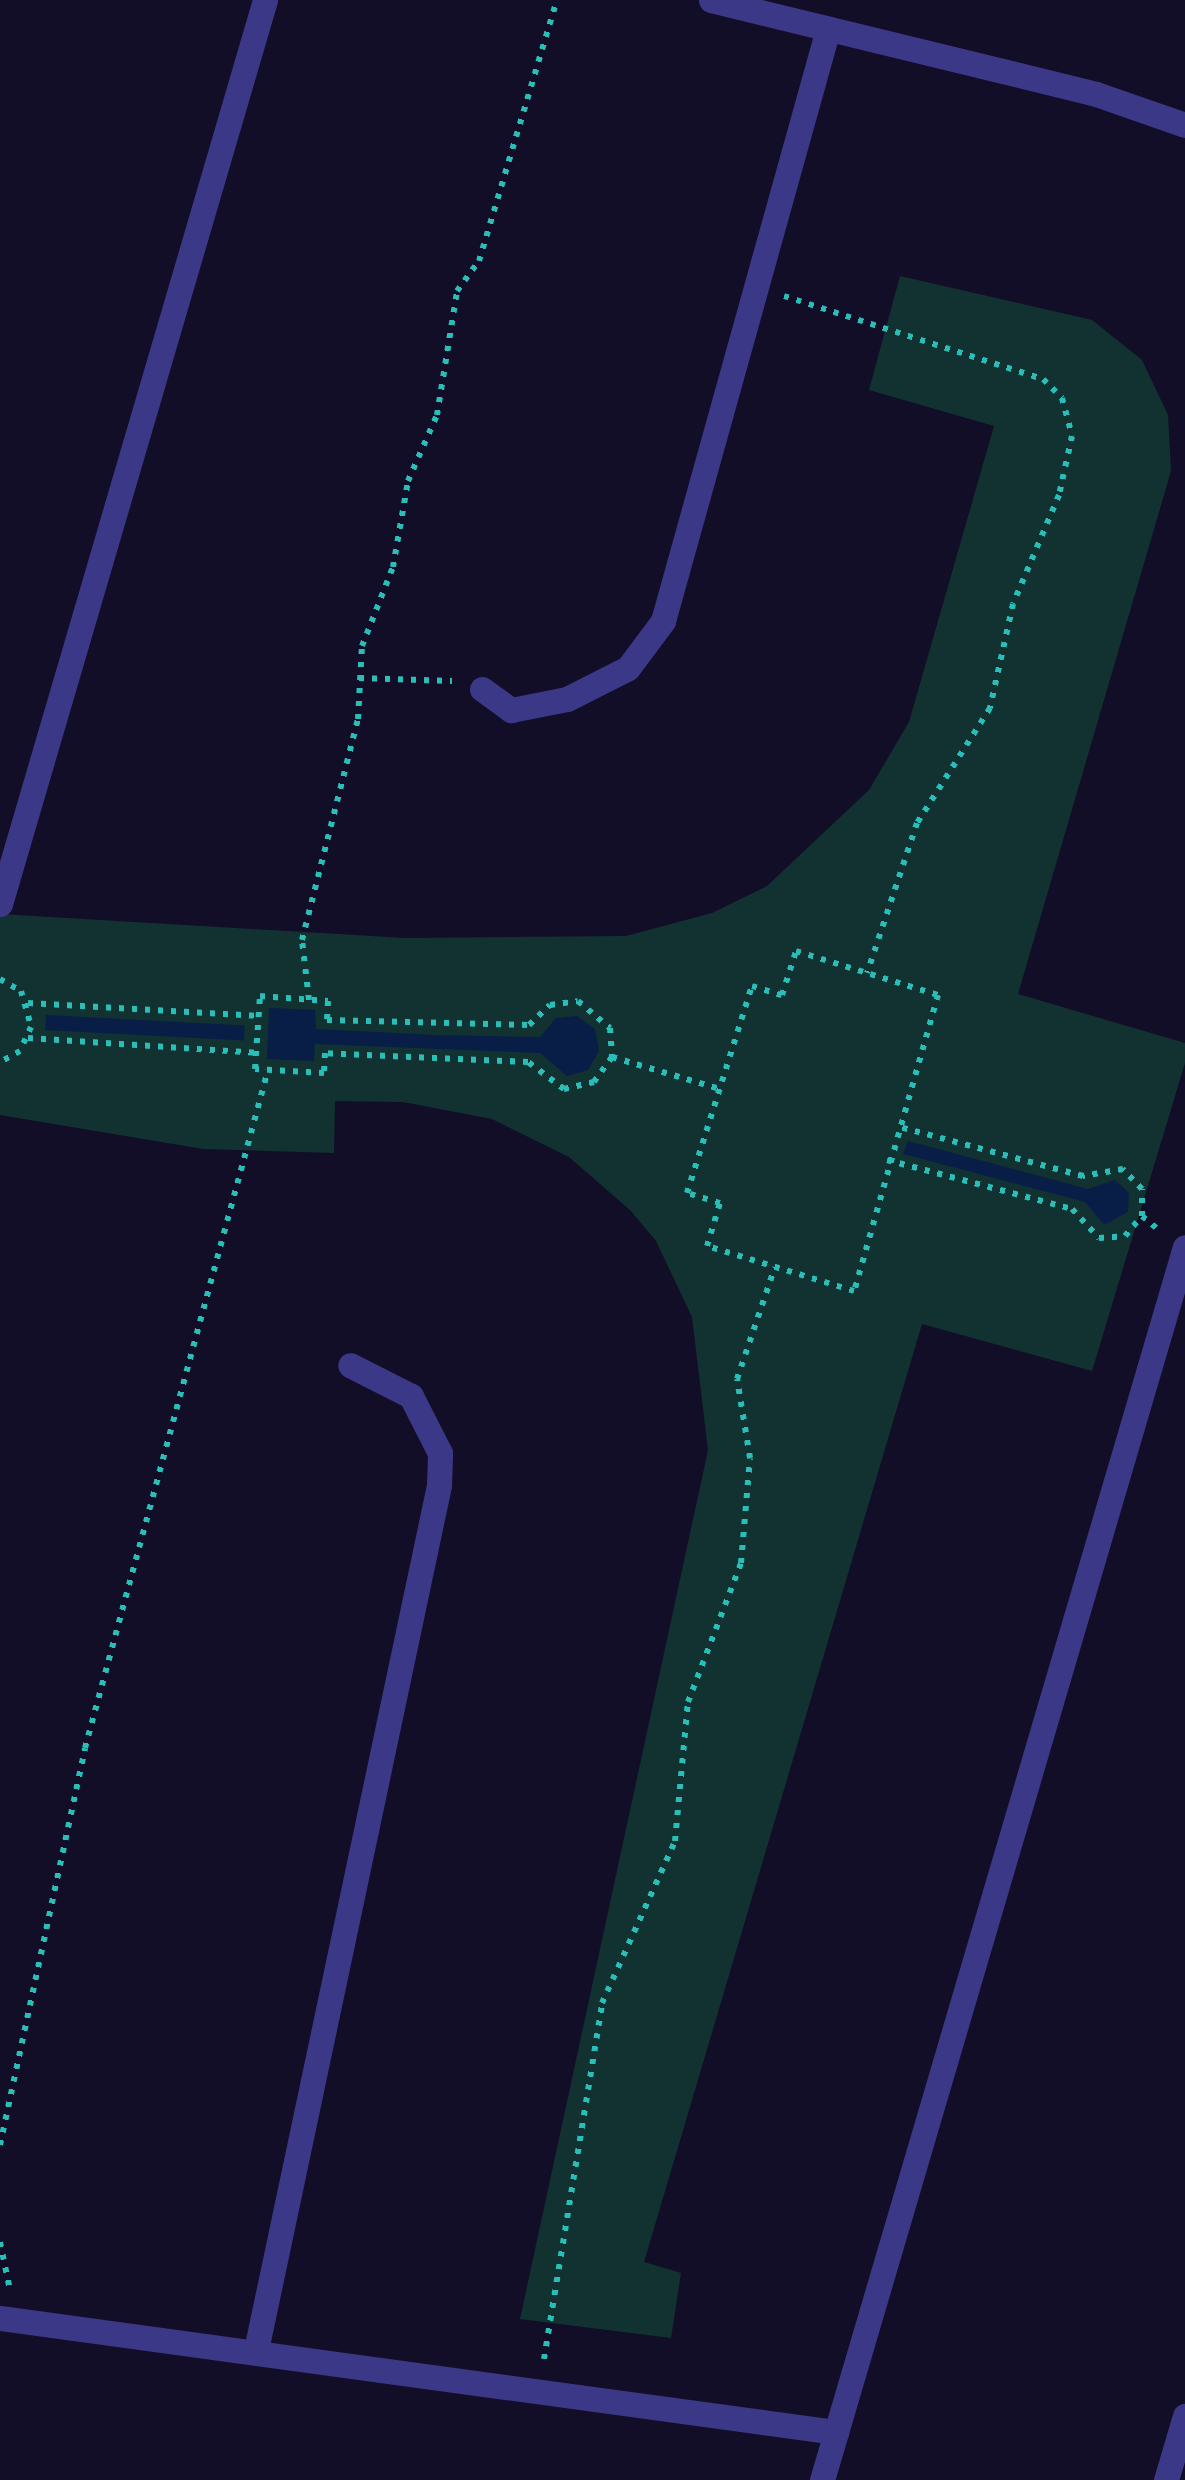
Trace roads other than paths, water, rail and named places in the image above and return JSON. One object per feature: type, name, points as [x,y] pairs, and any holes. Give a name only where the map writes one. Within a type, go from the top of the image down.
[{"type":"street","points":[[0,904],[265,0]]},
{"type":"street","points":[[711,0],[1185,125]]},
{"type":"street","points":[[482,689],[511,710],[544,705],[607,682],[648,646],[674,593],[828,29]]},
{"type":"street","points":[[822,2480],[1180,1283],[1185,1248]]},
{"type":"street","points":[[256,2350],[439,1485],[440,1453],[411,1396],[350,1365]]},
{"type":"street","points":[[8,2319],[538,2388],[836,2432]]},
{"type":"street","points":[[1166,2480],[1185,2416]]},
{"type":"water","points":[[269,1008],[315,1010],[316,1029],[436,1035],[540,1037],[556,1018],[577,1016],[595,1029],[599,1051],[588,1070],[567,1076],[540,1053],[315,1044],[314,1061],[267,1059]]},
{"type":"water","points":[[46,1015],[245,1025],[244,1040],[45,1030]]},
{"type":"water","points":[[908,1141],[1088,1189],[1115,1180],[1129,1193],[1128,1212],[1104,1225],[1085,1202],[903,1154]]}]
